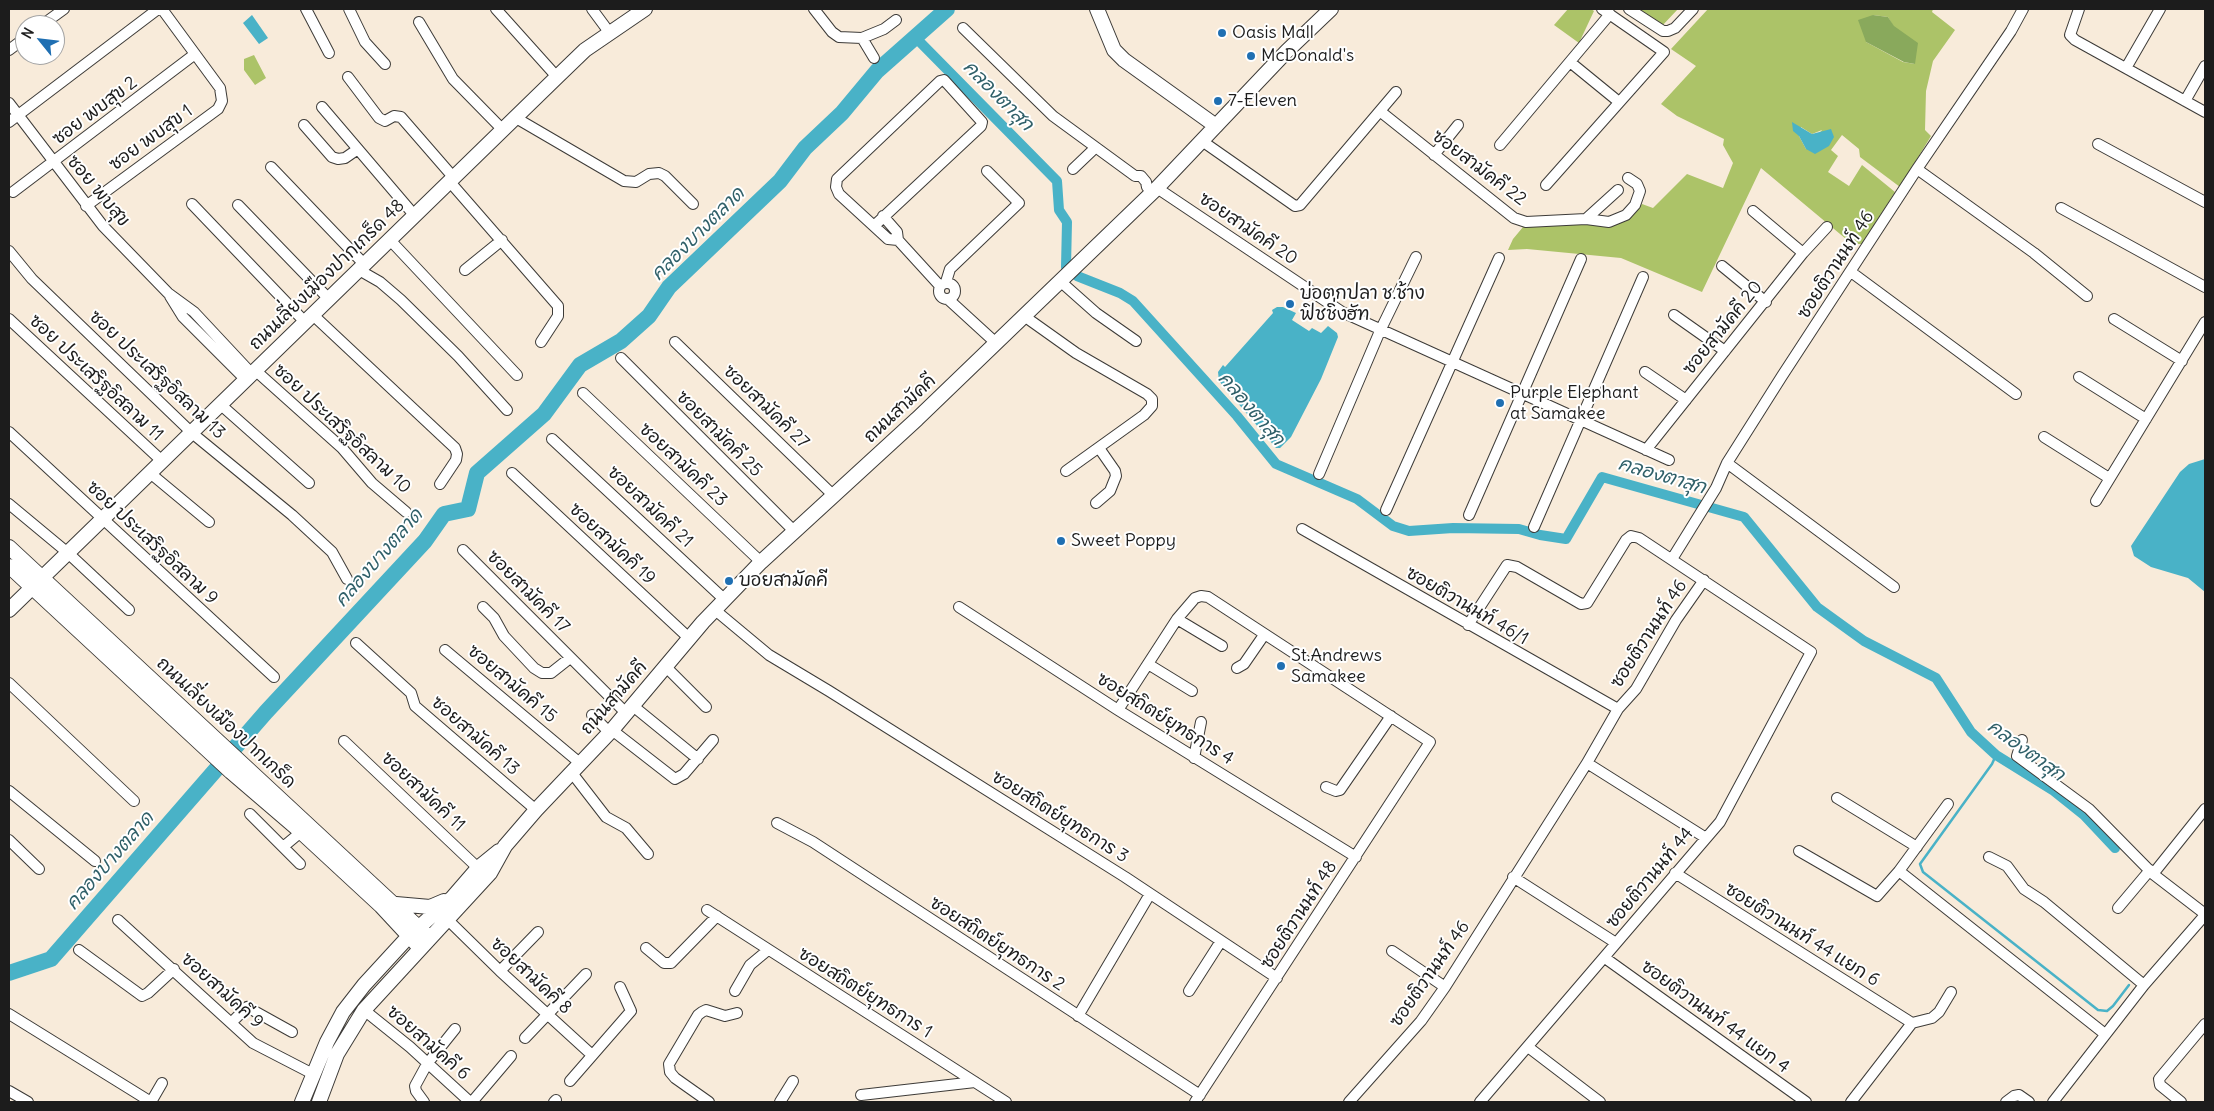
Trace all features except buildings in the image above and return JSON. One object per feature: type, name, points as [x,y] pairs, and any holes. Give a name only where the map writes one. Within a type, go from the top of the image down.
[{"type":"main road","name":"ถนนเลี่ยงเมืองปากเกร็ด 48","points":[[9,610],[585,50],[645,9]]},
{"type":"main road","points":[[1097,9],[1114,50],[1124,60],[1216,126]]},
{"type":"main road","name":"ถนนสามัคคี","points":[[302,1102],[313,1074],[343,1012],[364,985],[419,926],[452,898],[478,868],[505,846],[536,810],[611,731],[715,610],[761,562],[796,532],[1060,282],[1202,141],[1286,52],[1331,9]]},
{"type":"main road","name":"ถนนเลี่ยงเมืองปากเกร็ด","points":[[9,547],[38,582],[381,906],[420,948]]},
{"type":"main road","name":"ถนนเลี่ยงเมืองปากเกร็ด","points":[[9,566],[38,582]]},
{"type":"main road","name":"ถนนเลี่ยงเมืองปากเกร็ด","points":[[236,768],[396,904],[430,938]]},
{"type":"main road","name":"ถนนสามัคคี","points":[[319,1102],[337,1054],[364,1010],[490,873],[505,846]]},
{"type":"main road","points":[[396,904],[430,907],[452,898]]},
{"type":"street","points":[[9,122],[158,9]]},
{"type":"street","points":[[162,9],[195,54]]},
{"type":"street","points":[[306,9],[328,53]]},
{"type":"street","points":[[349,9],[365,42],[385,64]]},
{"type":"street","points":[[496,9],[557,77]]},
{"type":"street","points":[[592,9],[609,32]]},
{"type":"street","points":[[814,9],[832,32],[839,37],[862,38],[884,29],[896,20]]},
{"type":"street","points":[[1629,9],[1663,31],[1675,28],[1693,9]]},
{"type":"street","name":"ซอยติวานนท์ 46","points":[[1349,1102],[1421,1021],[1446,987],[1513,877],[1587,763],[1618,709],[1636,689],[1676,620],[1704,580],[1672,559],[1705,506],[1726,463],[2023,9]]},
{"type":"street","points":[[2079,9],[2070,35],[2080,44],[2205,112]]},
{"type":"street","points":[[2126,68],[2160,9]]},
{"type":"street","points":[[1500,145],[1570,62],[1606,11],[1664,52],[1546,185]]},
{"type":"street","points":[[419,22],[453,79],[503,130]]},
{"type":"street","points":[[963,28],[1053,116],[1095,148],[1073,169]]},
{"type":"street","points":[[862,38],[874,58]]},
{"type":"street","name":"ซอย พบสุข 1","points":[[86,206],[218,109],[223,94],[195,54]]},
{"type":"street","name":"ซอย พบสุข 2","points":[[13,192],[195,54]]},
{"type":"street","points":[[1570,62],[1619,102]]},
{"type":"street","points":[[2185,101],[2205,66]]},
{"type":"street","points":[[348,77],[380,118],[385,121],[394,116],[401,117],[558,306],[558,316],[541,342]]},
{"type":"street","points":[[875,225],[981,126],[982,122],[944,80],[940,81],[837,179],[836,187],[840,194],[888,238],[898,240],[943,284],[952,284],[956,290],[954,296],[949,300],[996,344]]},
{"type":"street","points":[[1202,141],[1294,206],[1304,202],[1396,92]]},
{"type":"street","name":"ซอย พบสุข","points":[[9,103],[86,206],[168,293],[183,317],[251,375]]},
{"type":"street","points":[[322,107],[415,216]]},
{"type":"street","name":"ซอยสามัคคี 22","points":[[1381,112],[1514,218],[1526,222],[1586,219],[1609,222],[1626,215],[1635,205],[1640,191],[1637,184],[1628,178]]},
{"type":"street","points":[[516,118],[624,181],[636,182],[649,174],[659,173],[665,176],[693,204]]},
{"type":"street","points":[[304,125],[332,156],[338,159],[345,158],[358,149]]},
{"type":"street","points":[[1434,155],[1458,125]]},
{"type":"street","points":[[2098,144],[2205,202]]},
{"type":"street","name":"ซอยสามัคคี 20","points":[[1095,148],[1122,165],[1135,176],[1141,176],[1152,189],[1342,312],[1380,331],[1669,460]]},
{"type":"street","points":[[270,166],[362,267],[401,300],[458,356],[507,410]]},
{"type":"street","points":[[1917,169],[2034,253],[2087,296]]},
{"type":"street","points":[[943,284],[950,269],[1019,203],[987,171]]},
{"type":"street","points":[[1586,219],[1618,190]]},
{"type":"street","points":[[192,204],[309,318],[451,443],[457,454],[456,460],[440,484]]},
{"type":"street","points":[[238,205],[330,299]]},
{"type":"street","points":[[2061,208],[2205,287]]},
{"type":"street","points":[[1753,211],[1803,253]]},
{"type":"street","points":[[883,216],[897,232],[898,240]]},
{"type":"street","name":"ซอยสามัคคี 20","points":[[1646,450],[1766,302],[1803,253],[1827,227]]},
{"type":"street","points":[[390,240],[517,375]]},
{"type":"street","points":[[465,270],[502,240]]},
{"type":"street","name":"ซอย ประเสริฐอิสลาม 13","points":[[9,252],[32,279],[192,432],[292,515],[332,552],[347,579]]},
{"type":"street","points":[[1319,474],[1380,331],[1416,257]]},
{"type":"street","points":[[1386,510],[1499,258]]},
{"type":"street","points":[[1469,515],[1581,259]]},
{"type":"street","points":[[1722,266],[1766,302]]},
{"type":"street","points":[[1851,272],[2016,394]]},
{"type":"street","points":[[1534,527],[1644,277]]},
{"type":"street","points":[[1060,282],[1096,313],[1136,341]]},
{"type":"street","points":[[1674,314],[1726,351]]},
{"type":"street","points":[[1024,316],[1076,353],[1147,394],[1152,399],[1152,406],[1144,415],[1066,472]]},
{"type":"street","name":"ซอย ประเสริฐอิสลาม 11","points":[[9,319],[162,461]]},
{"type":"street","points":[[2114,319],[2182,360]]},
{"type":"street","points":[[2096,501],[2205,322]]},
{"type":"street","name":"ซอยสามัคคี 27","points":[[675,342],[834,496]]},
{"type":"street","name":"ซอยสามัคคี 25","points":[[621,358],[796,532]]},
{"type":"street","points":[[1645,372],[1686,400]]},
{"type":"street","name":"ซอย ประเสริฐอิสลาม 10","points":[[251,375],[342,448],[372,483],[406,512]]},
{"type":"street","points":[[2078,377],[2146,419]]},
{"type":"street","name":"ซอยสามัคคี 23","points":[[583,393],[761,562]]},
{"type":"street","points":[[220,405],[309,483]]},
{"type":"street","name":"ซอย ประเสริฐอิสลาม 9","points":[[9,432],[274,677]]},
{"type":"street","points":[[2044,437],[2109,478]]},
{"type":"street","name":"ซอยสามัคคี 21","points":[[552,439],[725,600]]},
{"type":"street","points":[[1096,503],[1110,491],[1116,476],[1115,471],[1099,448]]},
{"type":"street","points":[[1726,463],[1894,587]]},
{"type":"street","points":[[150,473],[208,522]]},
{"type":"street","name":"ซอยสามัคคี 19","points":[[512,473],[690,639]]},
{"type":"street","points":[[9,504],[68,553],[129,610]]},
{"type":"street","name":"ซอยติวานนท์ 46/1","points":[[1302,529],[1618,709]]},
{"type":"street","points":[[1468,625],[1507,565],[1517,567],[1581,604],[1588,602],[1593,596],[1626,540],[1631,536],[1639,538],[1672,559]]},
{"type":"street","name":"ซอยสามัคคี 17","points":[[463,550],[570,658],[630,709],[698,759]]},
{"type":"street","name":"ซอยติวานนท์ 44","points":[[1480,1102],[1706,838],[1727,809],[1811,652],[1704,580]]},
{"type":"street","points":[[1118,710],[1177,620],[1195,598],[1208,598],[1391,716],[1340,790],[1336,791],[1326,786]]},
{"type":"street","name":"ซอยสามัคคี 17","points":[[483,607],[494,618],[504,636],[534,668],[542,673],[551,673],[570,658]]},
{"type":"street","name":"ซอยสถิตย์ยุทธการ 4","points":[[959,607],[1194,758],[1356,857]]},
{"type":"street","name":"ซอยสถิตย์ยุทธการ 3","points":[[715,610],[763,651],[1150,894],[1277,978]]},
{"type":"street","points":[[1177,620],[1222,646]]},
{"type":"street","points":[[1237,668],[1244,664],[1264,635]]},
{"type":"street","name":"ซอยสามัคคี 13","points":[[356,643],[411,693],[415,706],[536,810]]},
{"type":"street","name":"ซอยสามัคคี 15","points":[[445,650],[576,768],[606,817],[626,828],[648,854]]},
{"type":"street","points":[[1148,664],[1192,691]]},
{"type":"street","points":[[665,666],[706,708]]},
{"type":"street","points":[[9,683],[134,801]]},
{"type":"street","points":[[592,715],[675,780],[684,774],[713,740]]},
{"type":"street","name":"ซอยติวานนท์ 48","points":[[1197,1099],[1430,745],[1428,740],[1391,716]]},
{"type":"street","points":[[1194,758],[1201,722]]},
{"type":"street","points":[[2022,740],[2017,756],[2089,809],[2152,872],[2205,914],[2144,985],[2053,1102]]},
{"type":"street","name":"ซอยสามัคคี 11","points":[[344,741],[478,868]]},
{"type":"street","points":[[1587,763],[1706,838]]},
{"type":"street","points":[[9,791],[96,861]]},
{"type":"street","points":[[1837,798],[1917,847]]},
{"type":"street","points":[[1799,851],[1873,895],[1880,894],[1948,804]]},
{"type":"street","points":[[2118,908],[2152,872],[2205,809]]},
{"type":"street","points":[[250,814],[300,864]]},
{"type":"street","name":"ซอยสถิตย์ยุทธการ 2","points":[[776,823],[813,842],[1078,1016],[1197,1099]]},
{"type":"street","points":[[283,847],[301,832]]},
{"type":"street","points":[[9,840],[39,869]]},
{"type":"street","points":[[1989,856],[2007,866],[2024,889],[2044,902],[2144,985]]},
{"type":"street","points":[[1899,871],[2105,1034]]},
{"type":"street","name":"ซอยติวานนท์ 44 แยก 6","points":[[1675,873],[1912,1023]]},
{"type":"street","points":[[1513,877],[1616,943]]},
{"type":"street","points":[[1078,1016],[1150,894]]},
{"type":"street","name":"ซอยสถิตย์ยุทธการ 1","points":[[707,910],[1006,1102]]},
{"type":"street","points":[[646,948],[664,963],[671,963],[717,916]]},
{"type":"street","name":"ซอยสามัคคี 9","points":[[118,920],[253,1043],[313,1074]]},
{"type":"street","name":"ซอยสามัคคี 8","points":[[448,920],[500,971],[592,1055]]},
{"type":"street","points":[[500,971],[538,932]]},
{"type":"street","points":[[1189,991],[1221,941]]},
{"type":"street","points":[[79,950],[142,996],[148,993],[174,969]]},
{"type":"street","points":[[735,991],[750,965],[768,950]]},
{"type":"street","points":[[1392,951],[1446,987]]},
{"type":"street","name":"ซอยติวานนท์ 44 แยก 4","points":[[1605,958],[1806,1102]]},
{"type":"street","points":[[525,1038],[586,974]]},
{"type":"street","points":[[570,1082],[631,1011],[620,987]]},
{"type":"street","points":[[1851,1102],[1912,1023],[1932,1018],[1939,1012],[1952,992]]},
{"type":"street","points":[[231,1023],[247,1007],[292,1032]]},
{"type":"street","name":"ซอยสามัคคี 6","points":[[364,1010],[427,1064],[466,1101]]},
{"type":"street","points":[[709,1102],[675,1078],[670,1072],[670,1064],[702,1012],[706,1010],[725,1016],[737,1013]]},
{"type":"street","points":[[9,1014],[151,1102],[162,1083]]},
{"type":"street","points":[[2181,1102],[2160,1085],[2159,1079],[2205,1024]]},
{"type":"street","points":[[424,1102],[416,1092],[415,1086],[427,1064],[455,1028]]},
{"type":"street","points":[[1528,1047],[1600,1102]]},
{"type":"street","points":[[466,1101],[511,1056]]},
{"type":"street","points":[[780,1102],[793,1081]]},
{"type":"street","points":[[861,1095],[975,1082]]},
{"type":"street","points":[[9,1091],[28,1102]]},
{"type":"street","points":[[2006,1102],[2019,1095],[2029,1102]]},
{"type":"green space","points":[[1568,9],[1591,9],[1594,11],[1579,43],[1554,25]]},
{"type":"green space","points":[[1640,9],[1678,9],[1661,27]]},
{"type":"green space","points":[[1708,9],[1933,9],[1932,12],[1955,30],[1933,61],[1926,91],[1925,130],[1931,136],[1900,187],[1860,157],[1859,149],[1842,135],[1831,150],[1838,156],[1828,172],[1849,186],[1862,165],[1895,192],[1862,244],[1852,244],[1761,168],[1702,292],[1621,258],[1527,249],[1508,250],[1513,239],[1523,227],[1620,223],[1642,204],[1653,208],[1687,174],[1723,188],[1733,163],[1723,145],[1724,139],[1677,116],[1661,104],[1696,66],[1671,49]],"holes":[[[1873,15],[1888,17],[1915,64],[1903,62],[1866,42]],[[1801,127],[1812,134],[1822,130],[1806,149],[1799,136]]]},
{"type":"green space","points":[[1873,15],[1888,17],[1894,26],[1918,43],[1915,64],[1904,62],[1866,42],[1858,20]]},
{"type":"green space","points":[[254,55],[266,78],[255,85],[244,70],[244,59]]},
{"type":"water","points":[[252,15],[268,38],[259,44],[243,23]]},
{"type":"water","points":[[1792,122],[1812,134],[1831,129],[1834,137],[1829,146],[1815,154],[1806,149],[1799,136],[1793,131]]},
{"type":"water","points":[[1277,307],[1283,307],[1296,313],[1292,320],[1309,331],[1312,328],[1321,333],[1328,326],[1337,333],[1338,337],[1321,379],[1291,437],[1280,448],[1276,448],[1219,381],[1218,372],[1223,365],[1225,367],[1273,313],[1272,310]]},
{"type":"water","points":[[2205,459],[2205,592],[2188,578],[2151,567],[2134,556],[2131,546],[2180,472],[2189,464]]},
{"type":"waterway","name":"คลองบางตลาด","points":[[9,973],[51,959],[266,712],[425,541],[444,514],[468,509],[477,473],[544,414],[580,365],[621,341],[649,316],[669,287],[780,181],[805,148],[842,113],[877,71],[947,9]]},
{"type":"waterway","name":"คลองตาสุก","points":[[915,37],[1057,181],[1059,210],[1067,222],[1066,267]]},
{"type":"waterway","name":"คลองตาสุก","points":[[1077,276],[1120,293],[1133,301],[1237,416],[1276,464],[1357,499],[1393,526],[1409,531],[1453,528],[1519,529],[1566,539],[1602,477],[1744,517],[1817,607],[1864,641],[1936,678],[1971,732],[1996,755],[2054,791],[2084,815],[2115,848]]},
{"type":"waterway","points":[[1996,755],[1992,764],[1920,864],[1923,872],[2098,1010],[2107,1011],[2129,985]]},
{"type":"place","name":"Oasis Mall","points":[[1222,33]]},
{"type":"place","name":"McDonald's","points":[[1251,56]]},
{"type":"place","name":"7-Eleven","points":[[1218,101]]},
{"type":"place","name":"บ่อตกปลา ช.ช้าง ฟิชชิ่งฮัท","points":[[1290,304]]},
{"type":"place","name":"Purple Elephant at Samakee","points":[[1500,403]]},
{"type":"place","name":"Sweet Poppy","points":[[1061,541]]},
{"type":"place","name":"บอยสามัคคี","points":[[729,581]]},
{"type":"place","name":"St.Andrews Samakee","points":[[1281,666]]}]
